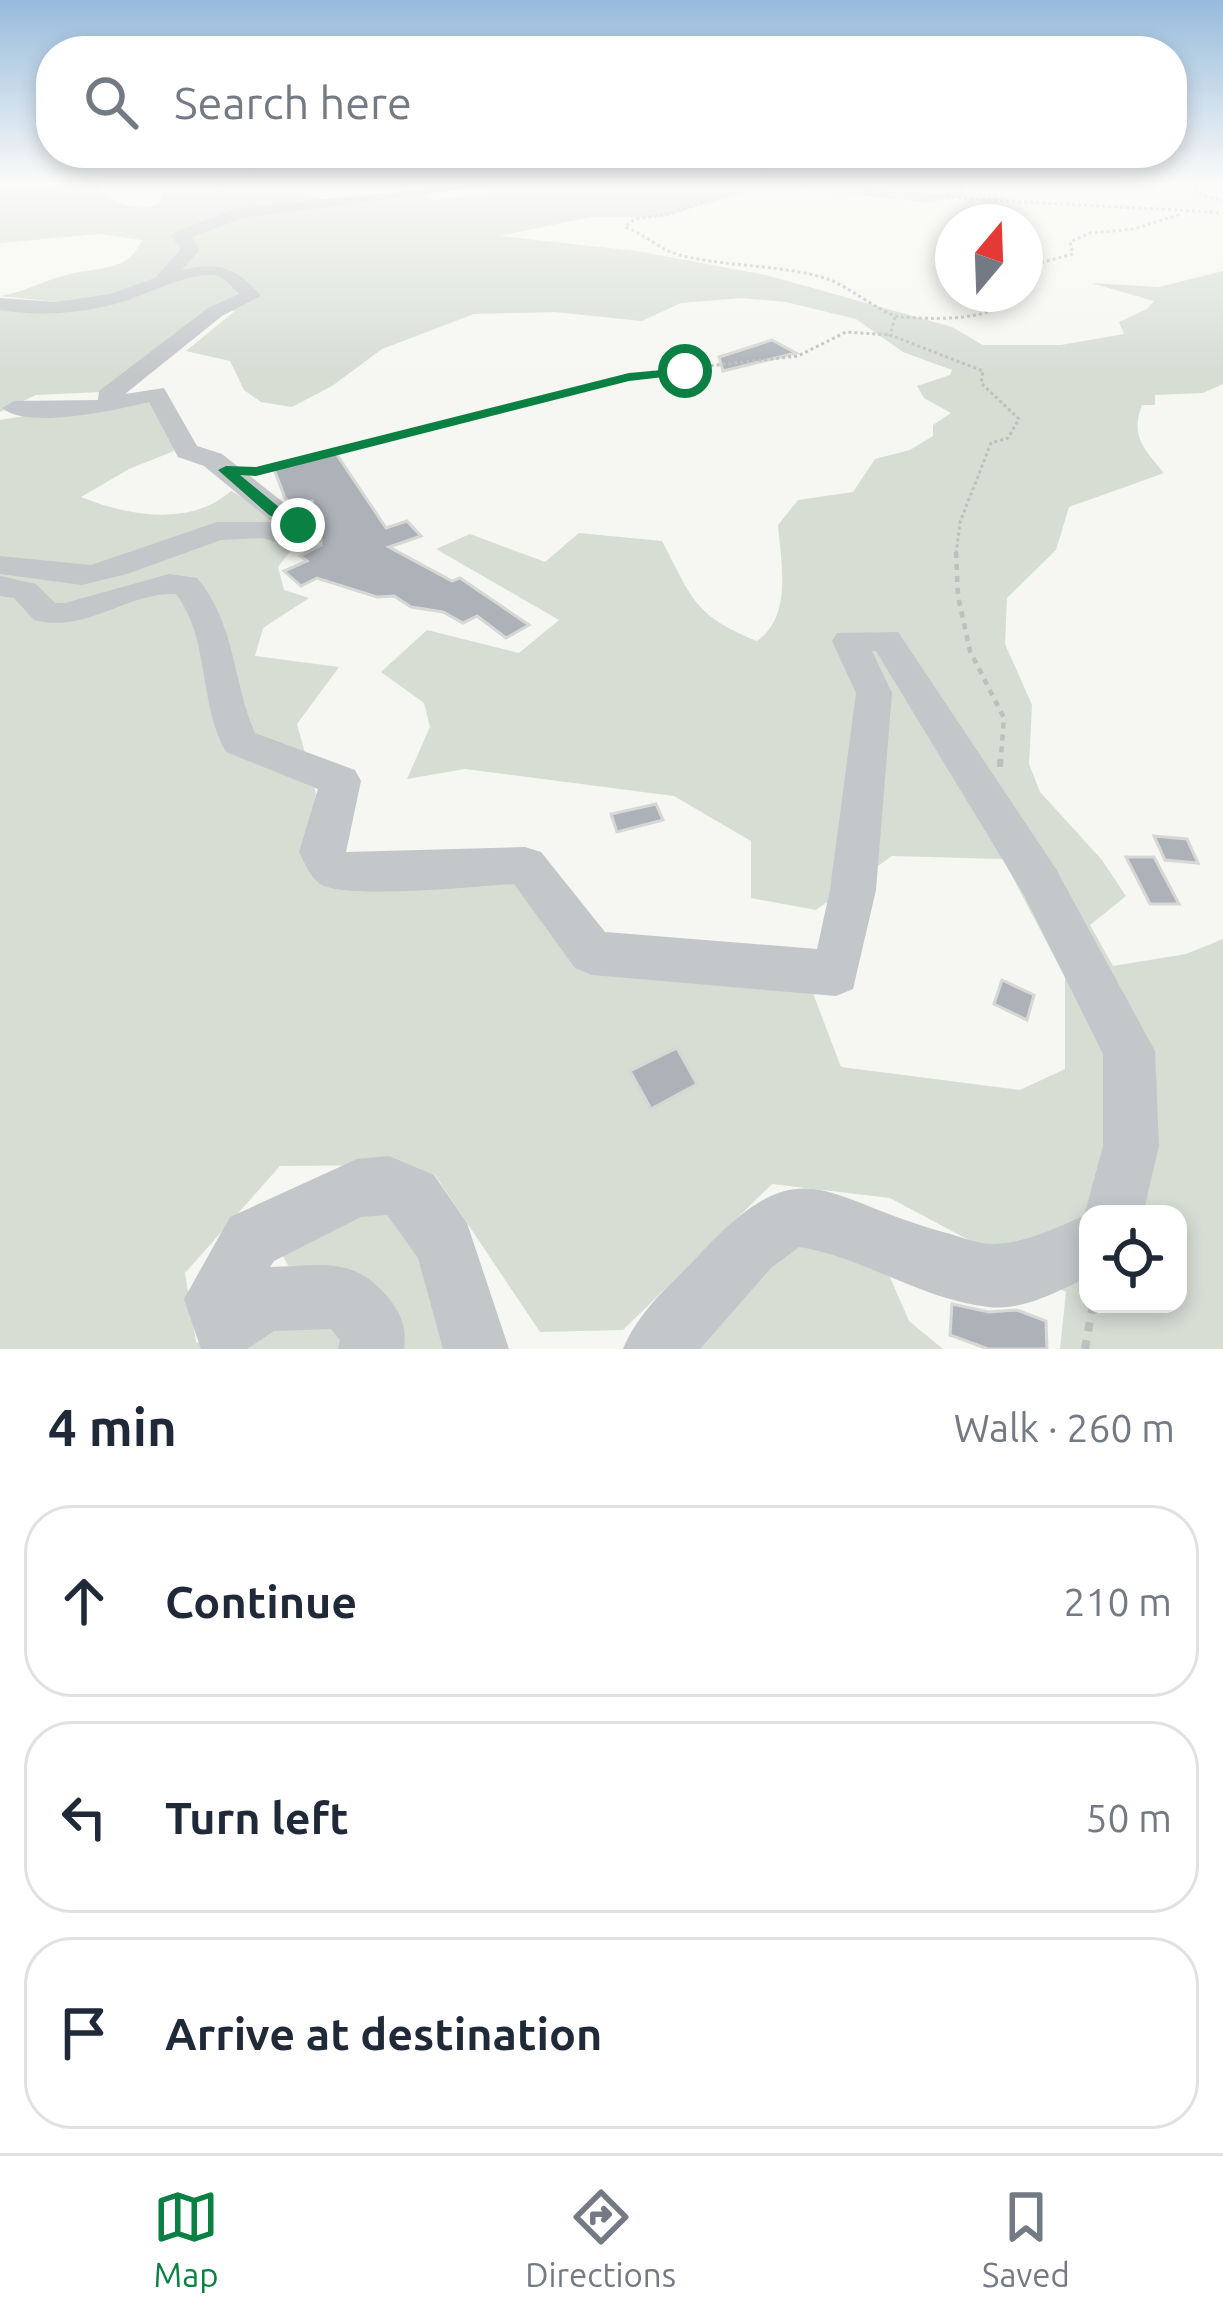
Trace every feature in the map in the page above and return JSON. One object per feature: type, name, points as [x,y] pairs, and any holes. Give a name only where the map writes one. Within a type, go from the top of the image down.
[{"type":"street","points":[[165,283],[164,276],[190,248]]},
{"type":"street","points":[[0,304],[39,310],[115,299],[198,271],[223,271],[251,296],[215,312],[110,396],[7,412]]},
{"type":"street","points":[[0,566],[91,574],[223,532],[265,529],[290,538],[302,530],[203,454],[188,451],[156,393],[96,408],[7,412]]},
{"type":"street","points":[[0,586],[25,590],[46,613],[64,615],[106,606],[157,585],[186,585],[198,597],[209,625],[226,715],[240,742],[340,782],[321,853],[334,869],[390,872],[525,865],[592,952],[836,973],[853,890],[874,693],[849,641],[886,640],[1040,882],[1129,1052],[1130,1147],[1114,1205]]},
{"type":"street","points":[[370,1349],[374,1331],[346,1297],[266,1299],[224,1326],[216,1299],[252,1239],[357,1188],[389,1185],[412,1196],[445,1245],[476,1349]]},
{"type":"street","points":[[656,1349],[749,1246],[792,1216],[838,1223],[892,1249],[991,1276],[1033,1270],[1079,1249]]},
{"type":"path","points":[[665,248],[830,280],[861,293],[895,317],[987,312]]},
{"type":"path","points":[[1043,262],[1073,254],[1071,248]]},
{"type":"path","points":[[890,334],[895,317]]},
{"type":"path","points":[[226,470],[256,471],[653,372],[798,356],[846,332],[890,334],[983,371],[981,383],[989,394],[1019,419],[1008,437],[991,443],[986,476],[960,522],[952,575],[986,694],[1004,718],[999,771]]},
{"type":"path","points":[[1085,1349],[1092,1313]]},
{"type":"shaded area","points":[[138,248],[609,248],[766,275],[952,327],[983,345],[1061,345],[1124,334],[1119,322],[1154,301],[1091,283],[1159,287],[1223,271],[1223,384],[1203,393],[1155,395],[1155,405],[1142,405],[1138,434],[1164,473],[1069,507],[1056,550],[1007,598],[1005,644],[1032,705],[1029,764],[1040,792],[1102,860],[1126,896],[1090,925],[1113,966],[1186,954],[1223,939],[1223,1349],[1060,1349],[1066,1292],[890,1198],[772,1184],[623,1330],[540,1332],[435,1175],[394,1165],[280,1166],[185,1273],[196,1342],[219,1349],[0,1349],[0,570],[46,579],[74,575],[171,546],[236,535],[266,538],[292,549],[278,567],[284,590],[309,598],[263,628],[255,656],[339,667],[297,724],[317,797],[300,851],[510,875],[544,917],[811,988],[841,1067],[1020,1090],[1065,1069],[1065,977],[1003,859],[892,856],[816,910],[751,898],[751,841],[674,796],[465,769],[407,779],[430,727],[424,703],[381,672],[427,630],[519,653],[559,620],[436,549],[470,534],[545,562],[579,533],[662,541],[697,603],[720,623],[757,641],[776,617],[780,603],[778,525],[798,500],[853,492],[875,459],[910,450],[933,436],[933,425],[951,413],[924,398],[917,386],[950,375],[952,370],[903,352],[856,319],[786,302],[741,298],[681,303],[642,321],[555,312],[474,314],[382,349],[332,386],[292,407],[261,402],[244,390],[230,361],[186,351],[235,311],[222,307],[101,392],[36,395],[0,412],[0,306],[75,304],[0,296],[128,259]]},
{"type":"shaded area","points":[[145,397],[170,429],[174,451],[129,469],[81,497],[158,515],[197,510],[231,491],[285,521],[101,567],[0,564],[0,420]]},
{"type":"shaded area","points":[[360,1206],[407,1220],[449,1349],[392,1349],[292,1273],[282,1254]]},
{"type":"shaded area","points":[[805,1238],[883,1261],[909,1321],[943,1349],[695,1349],[772,1253]]},
{"type":"shaded area","points":[[321,1307],[352,1349],[219,1349]]},
{"type":"building","points":[[772,340],[796,353],[723,371],[719,357]]},
{"type":"building","points":[[335,452],[386,528],[407,521],[421,536],[389,547],[452,581],[460,578],[529,625],[506,638],[477,616],[463,623],[443,612],[411,607],[394,596],[377,597],[317,578],[301,586],[284,571],[307,561],[300,556],[321,545],[321,532],[312,501],[294,505],[285,498],[274,469]]},
{"type":"building","points":[[656,804],[663,820],[617,832],[611,814]]},
{"type":"building","points":[[1154,836],[1187,839],[1198,863],[1165,860]]},
{"type":"building","points":[[1126,857],[1154,857],[1179,904],[1150,904]]},
{"type":"building","points":[[1002,980],[1034,995],[1027,1020],[994,1004]]},
{"type":"building","points":[[677,1048],[697,1084],[651,1109],[630,1071]]},
{"type":"building","points":[[952,1304],[989,1312],[1017,1310],[1046,1321],[1047,1349],[988,1349],[950,1335]]},
{"type":"route","points":[[298,525],[274,512],[226,470],[256,471],[629,377],[685,371]]}]
